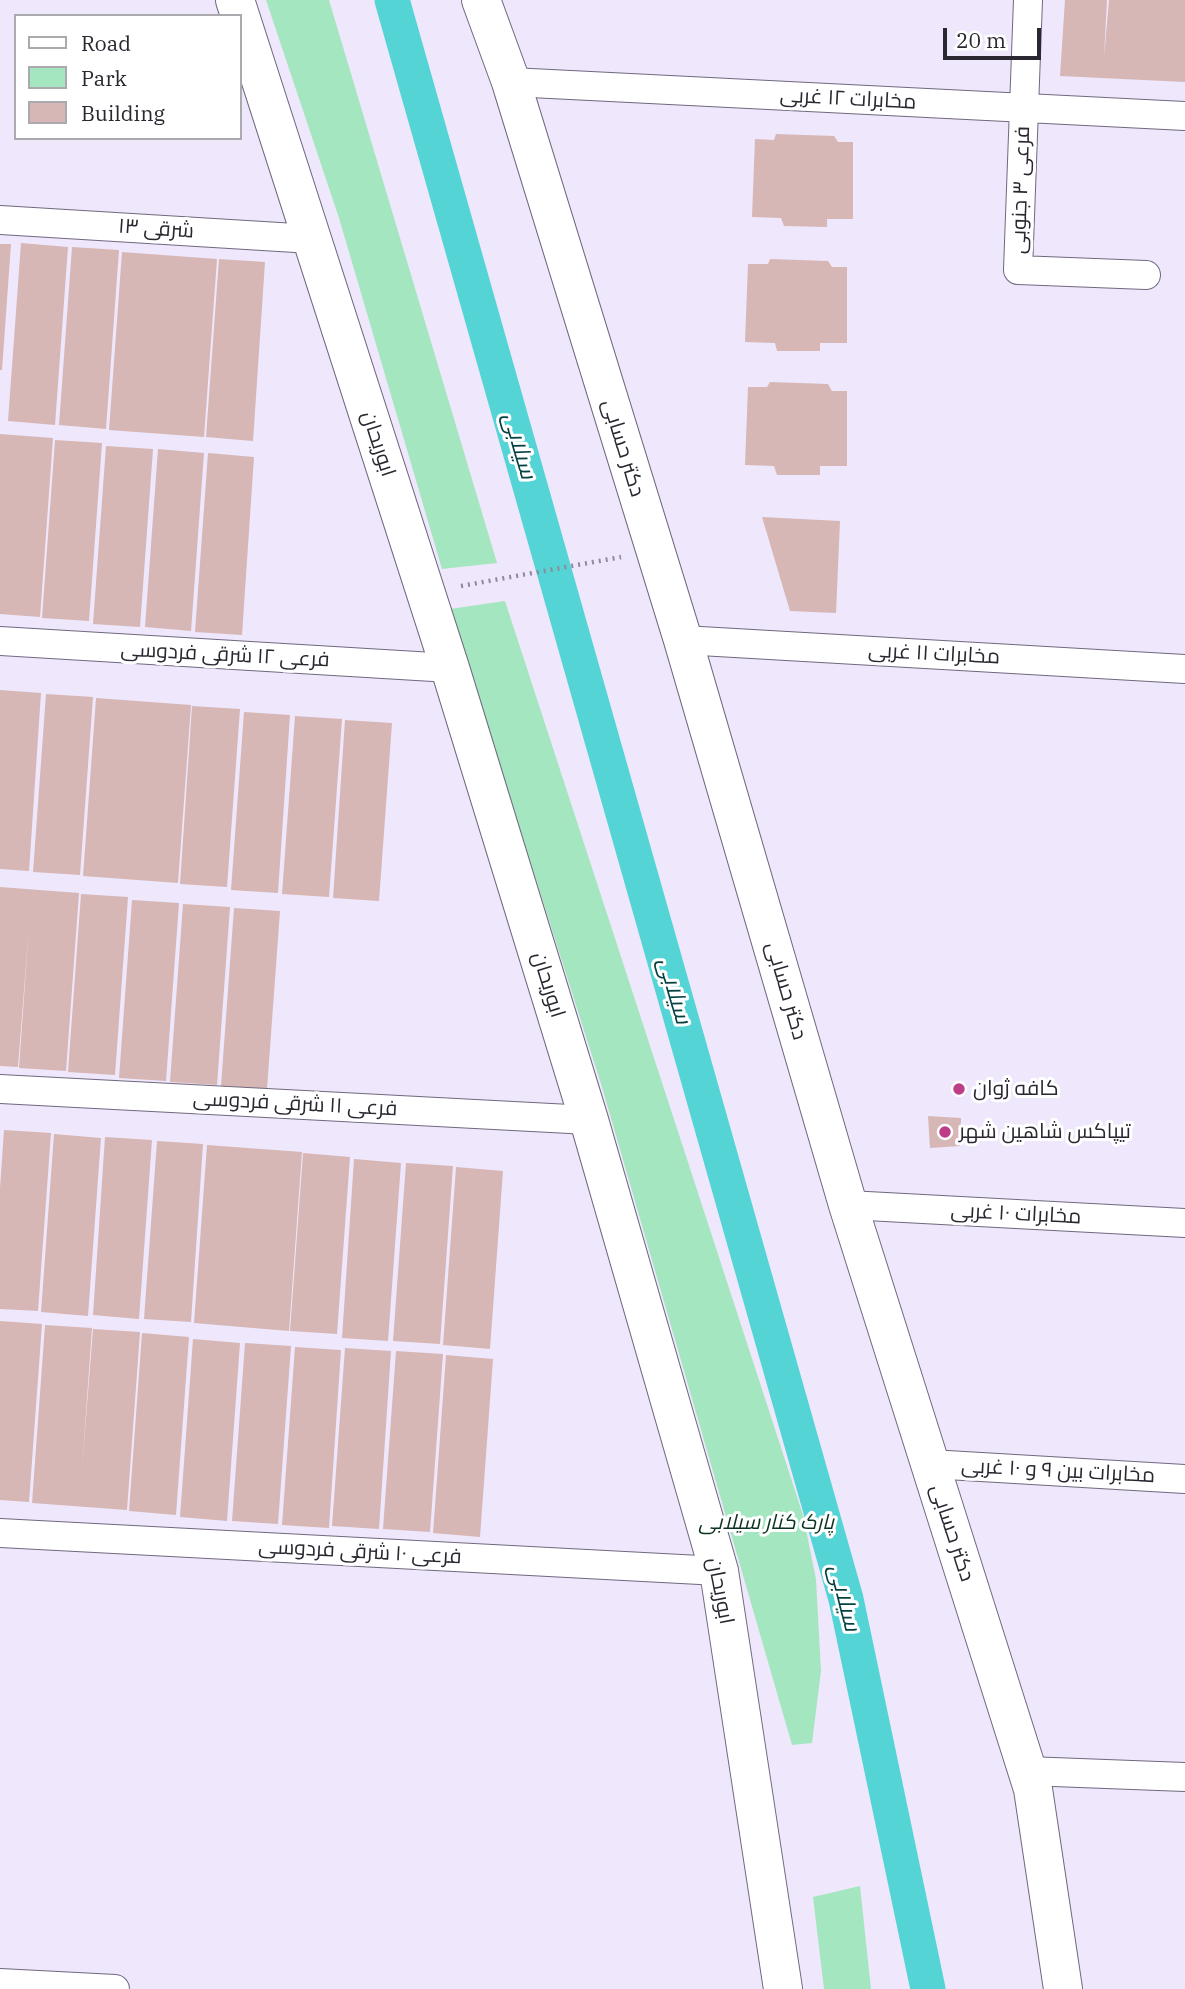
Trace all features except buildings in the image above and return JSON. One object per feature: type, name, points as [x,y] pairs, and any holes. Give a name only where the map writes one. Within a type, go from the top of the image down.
[{"type":"main road","name":"دکتر حسابی","points":[[481,0],[511,82],[683,639],[848,1205],[1033,1789],[1063,1989]]},
{"type":"main road","name":"ابوریحان","points":[[242,22],[450,668],[589,1120],[719,1571],[783,1989]]},
{"type":"street","points":[[1024,108],[1028,0]]},
{"type":"street","name":"مخابرات ۱۲ غربی","points":[[511,82],[1185,116]]},
{"type":"street","name":"فرعی ۳ جنوبی","points":[[1024,108],[1018,270],[1146,275]]},
{"type":"street","name":"۱۳ شرقی","points":[[0,220],[312,239]]},
{"type":"street","name":"مخابرات ۱۱ غربی","points":[[683,639],[1185,669]]},
{"type":"street","name":"فرعی ۱۲ شرقی فردوسی","points":[[0,641],[450,668]]},
{"type":"street","name":"فرعی ۱۱ شرقی فردوسی","points":[[0,1089],[589,1120]]},
{"type":"street","name":"مخابرات ۱۰ غربی","points":[[848,1205],[1185,1223]]},
{"type":"street","name":"مخابرات بین ۹ و ۱۰ غربی","points":[[930,1464],[1185,1479]]},
{"type":"street","name":"فرعی ۱۰ شرقی فردوسی","points":[[0,1533],[719,1571]]},
{"type":"street","points":[[1027,1771],[1185,1777]]},
{"type":"street","points":[[0,1983],[115,1989]]},
{"type":"path","points":[[426,592],[655,551]]},
{"type":"green space","points":[[266,0],[329,0],[497,563],[442,569],[339,218]]},
{"type":"green space","name":"پارک کنار سیلابی","points":[[505,601],[803,1515],[816,1579],[821,1671],[812,1743],[792,1745],[602,1087],[450,609]]},
{"type":"green space","points":[[860,1886],[871,1989],[824,1989],[813,1897]]},
{"type":"waterway","name":"سیلابی","points":[[392,0],[846,1599],[928,1989]]},
{"type":"place","name":"کافه ژوان","points":[[959,1089]]},
{"type":"place","name":"تیپاکس شاهین شهر","points":[[945,1132]]}]
